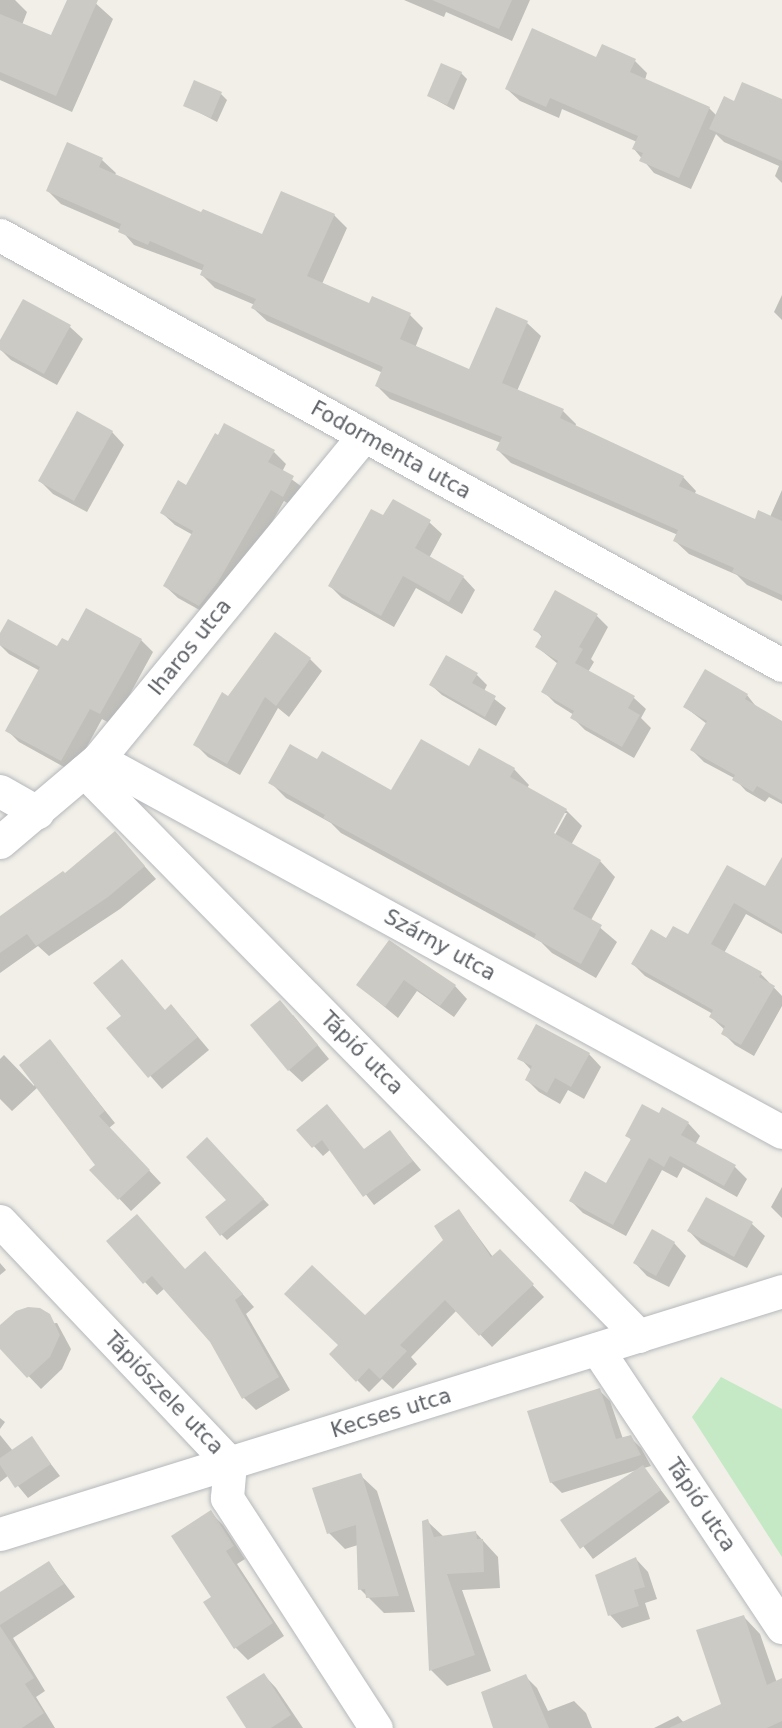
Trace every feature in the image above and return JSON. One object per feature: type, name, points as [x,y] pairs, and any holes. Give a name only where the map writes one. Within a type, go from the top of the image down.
[{"type":"street","name":"Fodormenta utca","points":[[0,235],[782,665]]},
{"type":"street","name":"Iharos utca","points":[[0,842],[91,765],[364,435]]},
{"type":"street","name":"Szárny utca","points":[[91,765],[782,1132]]},
{"type":"street","name":"Tápió utca","points":[[91,765],[639,1336]]},
{"type":"street","points":[[0,791],[37,812]]},
{"type":"street","name":"Tápiószele utca","points":[[0,1221],[230,1463],[227,1498],[376,1728]]},
{"type":"street","name":"Kecses utca","points":[[0,1534],[782,1292]]},
{"type":"street","name":"Tápió utca","points":[[597,1349],[782,1627]]},
{"type":"green space","points":[[721,1377],[782,1409],[782,1557],[692,1417]]},
{"type":"building","points":[[67,0],[98,0],[56,96],[0,72],[0,14],[51,35]]},
{"type":"building","points":[[432,0],[512,0],[499,29]]},
{"type":"building","points":[[532,28],[596,57],[602,44],[636,59],[630,72],[710,107],[679,178],[639,161],[643,153],[632,149],[638,136],[550,98],[546,107],[505,89]]},
{"type":"building","points":[[441,63],[462,72],[447,105],[427,96]]},
{"type":"building","points":[[194,80],[222,92],[211,118],[183,106]]},
{"type":"building","points":[[742,82],[782,99],[782,161],[709,129],[724,96],[734,101]]},
{"type":"building","points":[[67,142],[103,158],[99,167],[201,212],[203,209],[262,234],[281,191],[335,214],[307,276],[369,303],[372,296],[411,313],[400,339],[469,369],[496,307],[528,321],[502,383],[564,409],[560,418],[684,476],[679,486],[755,519],[758,510],[782,521],[782,595],[732,572],[734,568],[673,541],[678,530],[496,450],[502,437],[375,386],[383,367],[251,308],[256,299],[200,275],[204,265],[150,241],[148,245],[118,232],[121,224],[46,191]]},
{"type":"building","points":[[23,299],[71,325],[44,374],[0,350],[0,340]]},
{"type":"building","points":[[77,411],[113,431],[74,501],[38,481]]},
{"type":"building","points":[[224,423],[275,450],[268,462],[294,476],[283,497],[271,490],[218,582],[199,606],[163,586],[193,531],[160,513],[178,480],[186,485],[215,433],[218,435]]},
{"type":"building","points":[[393,499],[431,520],[415,548],[464,576],[449,602],[403,576],[381,616],[328,586],[371,509],[383,515]]},
{"type":"building","points":[[555,590],[598,614],[579,647],[583,649],[575,663],[635,696],[628,708],[640,715],[622,747],[570,718],[574,711],[541,692],[558,661],[535,647],[542,635],[533,630]]},
{"type":"building","points":[[86,608],[142,639],[100,714],[90,709],[61,761],[5,731],[40,667],[0,645],[0,633],[8,619],[57,646],[62,638],[68,641]]},
{"type":"building","points":[[275,632],[311,658],[276,706],[265,697],[227,764],[193,745],[222,692],[228,696]]},
{"type":"building","points":[[446,655],[478,673],[472,683],[496,696],[485,717],[429,685]]},
{"type":"building","points":[[705,669],[748,694],[745,699],[782,721],[782,801],[757,786],[753,792],[732,780],[735,775],[690,750],[707,721],[683,707]]},
{"type":"building","points":[[421,739],[469,766],[479,748],[515,768],[510,777],[567,809],[554,833],[601,860],[573,909],[602,925],[581,964],[534,938],[536,934],[323,818],[325,815],[268,783],[290,744],[317,759],[322,751],[391,790]]},
{"type":"building","points":[[115,831],[145,866],[108,897],[36,946],[27,934],[0,953],[0,916],[63,871],[65,873]]},
{"type":"building","points":[[782,857],[782,931],[734,903],[711,944],[762,972],[759,977],[775,986],[741,1045],[721,1034],[725,1026],[709,1017],[713,1010],[631,964],[651,929],[666,938],[673,926],[688,934],[727,865],[765,886]]},
{"type":"building","points":[[389,940],[456,985],[440,1006],[404,980],[385,1007],[356,985]]},
{"type":"building","points":[[122,959],[165,1010],[171,1004],[198,1037],[148,1078],[106,1028],[121,1016],[93,983]]},
{"type":"building","points":[[280,1000],[318,1045],[288,1071],[250,1025]]},
{"type":"building","points":[[536,1024],[590,1053],[571,1087],[555,1078],[547,1093],[525,1080],[532,1066],[517,1059]]},
{"type":"building","points":[[50,1039],[105,1111],[99,1116],[150,1170],[118,1200],[89,1170],[95,1165],[19,1065]]},
{"type":"building","points":[[327,1104],[364,1149],[390,1130],[413,1161],[363,1197],[322,1140],[312,1148],[296,1130]]},
{"type":"building","points":[[642,1104],[659,1113],[662,1107],[689,1122],[681,1135],[736,1165],[724,1186],[670,1156],[664,1167],[649,1158],[613,1225],[569,1201],[585,1171],[606,1183],[631,1139],[625,1136]]},
{"type":"building","points":[[207,1137],[264,1199],[220,1236],[205,1217],[226,1200],[186,1157]]},
{"type":"building","points":[[706,1197],[753,1222],[734,1257],[687,1231]]},
{"type":"building","points":[[459,1209],[491,1257],[500,1249],[534,1284],[479,1336],[445,1300],[400,1345],[407,1351],[380,1379],[369,1368],[356,1382],[329,1354],[338,1345],[284,1294],[312,1265],[365,1315],[443,1240],[434,1226]]},
{"type":"building","points":[[137,1214],[185,1269],[205,1251],[243,1294],[235,1300],[279,1377],[242,1399],[210,1342],[152,1276],[143,1284],[106,1241]]},
{"type":"building","points":[[652,1229],[675,1242],[656,1276],[633,1263]]},
{"type":"building","points":[[28,1307],[40,1308],[50,1314],[60,1335],[50,1357],[27,1378],[0,1349],[0,1325],[16,1311]]},
{"type":"building","points":[[600,1388],[616,1439],[631,1435],[641,1455],[550,1483],[527,1411]]},
{"type":"building","points":[[32,1436],[51,1464],[15,1488],[0,1465],[0,1458]]},
{"type":"building","points":[[643,1465],[661,1490],[580,1549],[560,1520]]},
{"type":"building","points":[[361,1473],[399,1596],[366,1598],[365,1589],[358,1590],[356,1525],[327,1534],[312,1488]]},
{"type":"building","points":[[211,1510],[234,1546],[226,1551],[273,1623],[234,1649],[203,1602],[211,1597],[171,1536]]},
{"type":"building","points":[[428,1519],[434,1537],[476,1531],[477,1539],[483,1539],[484,1572],[447,1574],[475,1655],[429,1671],[422,1521]]},
{"type":"building","points":[[636,1557],[645,1587],[634,1590],[639,1606],[608,1616],[595,1575]]},
{"type":"building","points":[[49,1561],[64,1584],[0,1625],[0,1592]]},
{"type":"building","points":[[744,1615],[767,1685],[782,1678],[782,1721],[767,1728],[669,1728],[721,1704],[696,1630]]},
{"type":"building","points":[[0,1626],[34,1678],[25,1684],[44,1713],[22,1728],[0,1728]]},
{"type":"building","points":[[264,1673],[291,1715],[271,1728],[246,1728],[226,1697]]},
{"type":"building","points":[[526,1674],[549,1728],[493,1728],[481,1692]]}]
